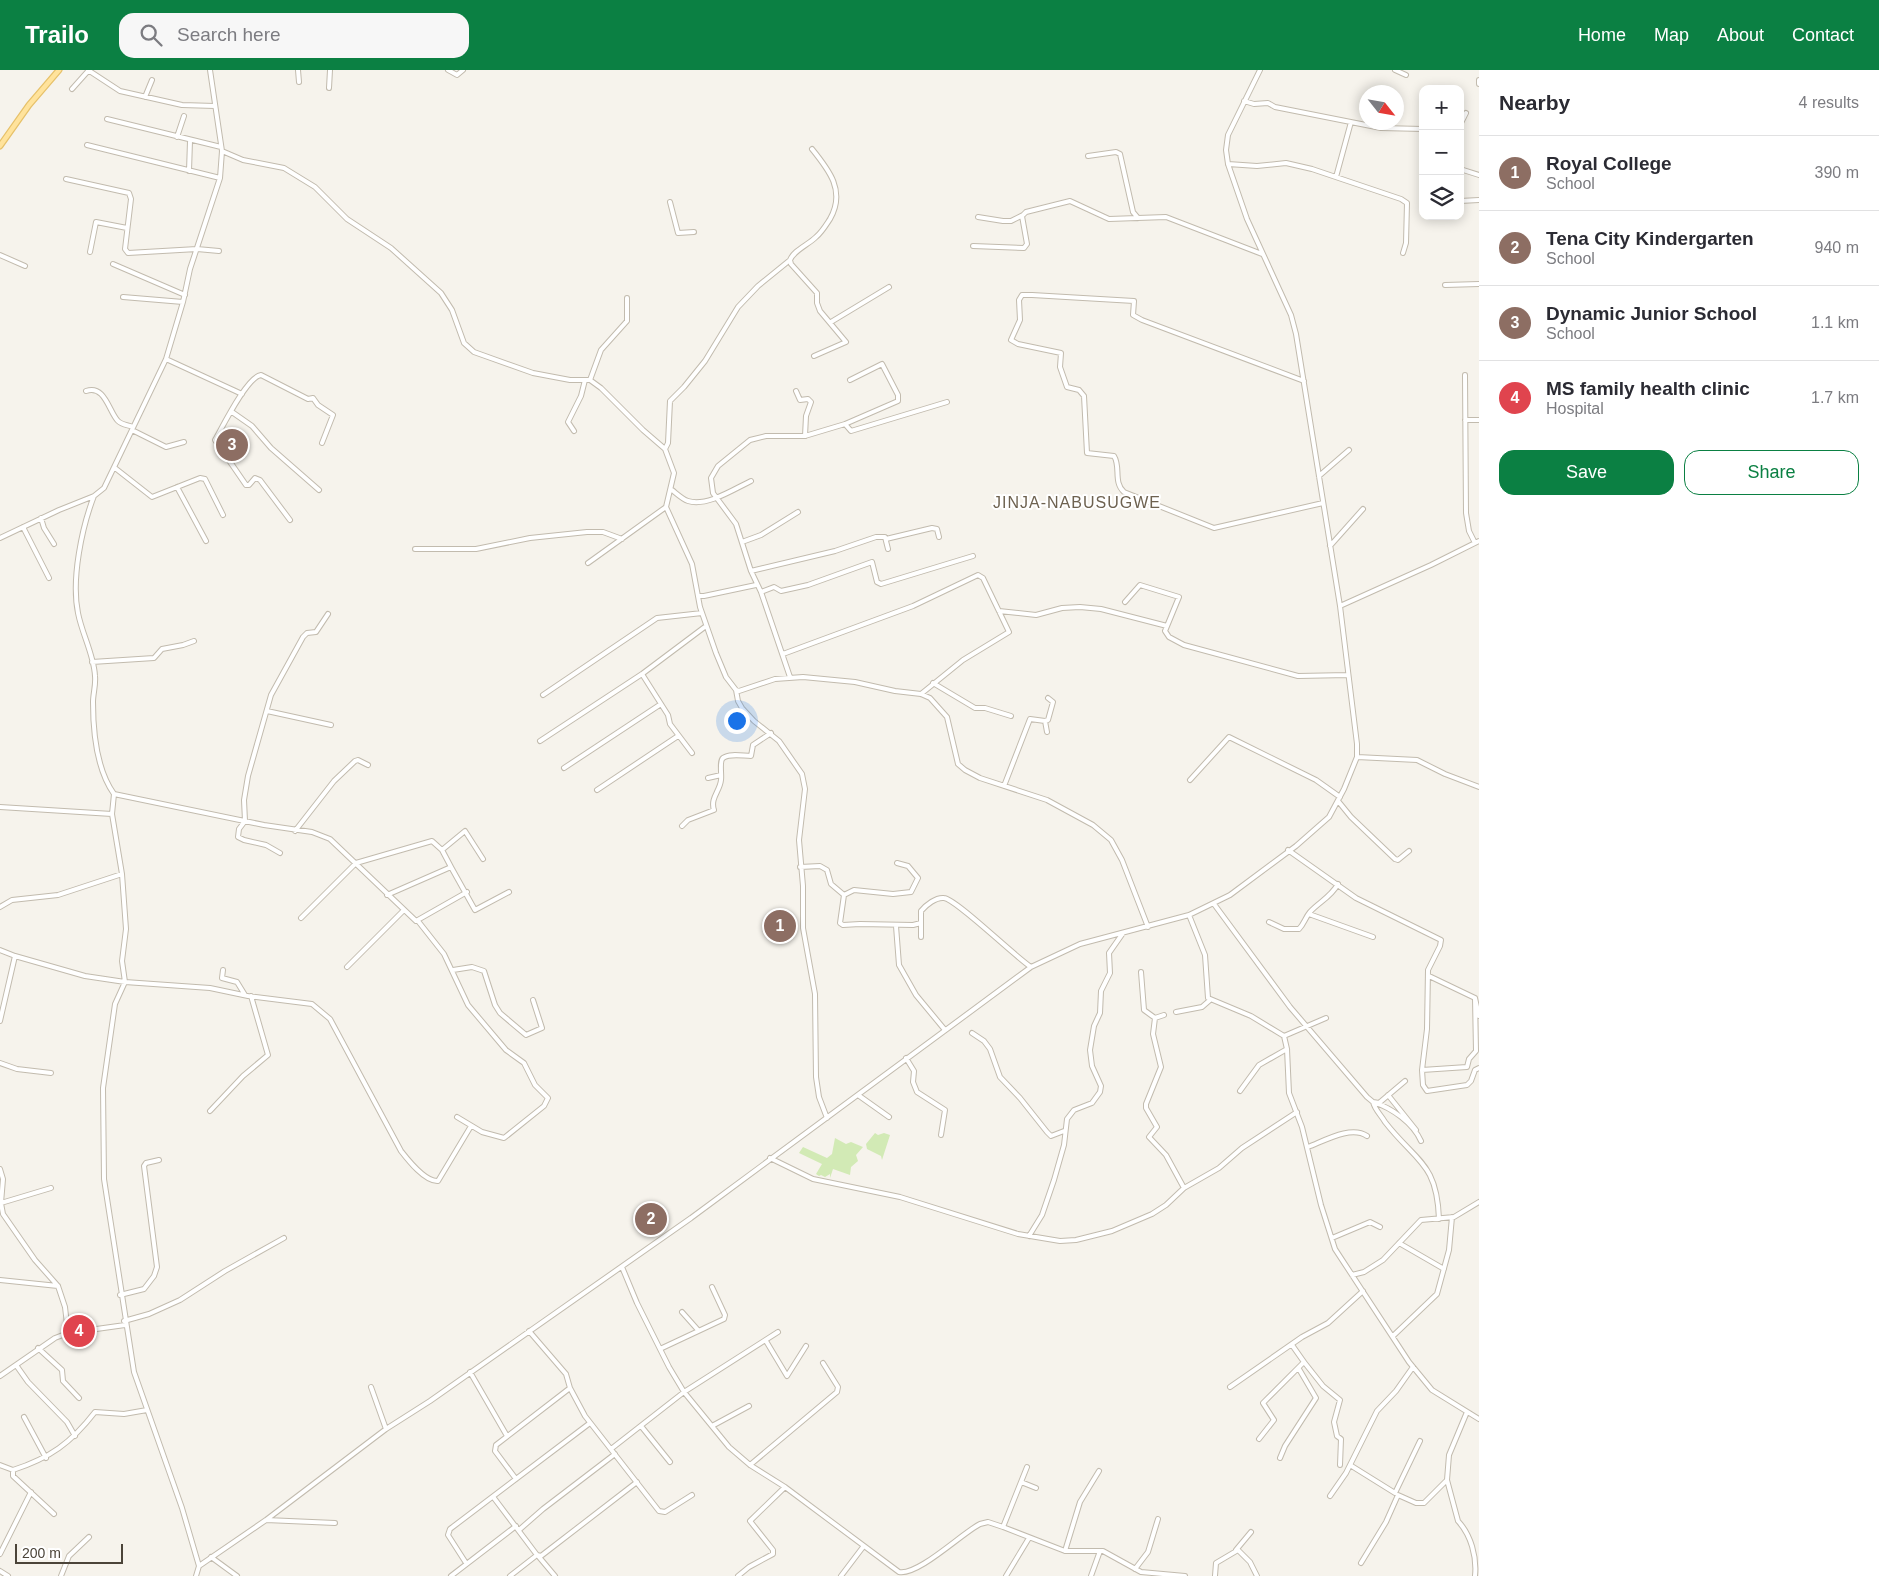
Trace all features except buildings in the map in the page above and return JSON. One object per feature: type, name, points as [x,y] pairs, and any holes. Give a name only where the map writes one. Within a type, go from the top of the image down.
[{"type":"main road","points":[[0,146],[29,105],[59,70]]},
{"type":"street","points":[[72,89],[89,70],[120,91],[182,105],[215,106]]},
{"type":"street","points":[[0,538],[41,518],[94,496],[104,488],[166,359],[220,178],[221,149],[210,70]]},
{"type":"street","points":[[298,70],[298,82]]},
{"type":"street","points":[[329,88],[330,70]]},
{"type":"street","points":[[449,70],[456,75],[463,70]]},
{"type":"street","points":[[199,1566],[266,1520],[386,1429],[430,1401],[622,1267],[827,1118],[1030,966],[1080,944],[1189,915],[1214,904],[1256,876],[1320,826],[1339,799],[1357,757],[1356,723],[1340,606],[1304,381],[1290,315],[1263,255],[1228,164],[1226,142],[1260,70]]},
{"type":"street","points":[[1395,70],[1406,75]]},
{"type":"street","points":[[145,97],[152,80]]},
{"type":"street","points":[[1244,101],[1254,104],[1268,103],[1275,107],[1391,129],[1419,130]]},
{"type":"street","points":[[1464,117],[1466,113]]},
{"type":"street","points":[[177,137],[184,116]]},
{"type":"street","points":[[107,118],[221,149],[244,160],[284,168],[315,187],[347,219],[391,248],[441,293],[452,310],[464,343],[474,352],[533,373],[570,380],[590,380],[601,388],[665,449],[673,468],[672,490],[666,507],[588,563]]},
{"type":"street","points":[[1336,177],[1351,122]]},
{"type":"street","points":[[189,171],[190,141]]},
{"type":"street","points":[[86,145],[220,178]]},
{"type":"street","points":[[665,449],[668,443],[670,401],[705,361],[738,307],[768,277],[790,260],[792,254],[821,233],[835,208],[836,185],[834,178],[812,149]]},
{"type":"street","points":[[1088,156],[1116,152],[1120,154],[1132,212],[1138,218]]},
{"type":"street","points":[[1228,164],[1257,166],[1286,163],[1336,177],[1407,203],[1406,243],[1403,253]]},
{"type":"street","points":[[1464,170],[1479,175]]},
{"type":"street","points":[[66,180],[129,194],[131,198],[125,249],[130,254],[198,249],[219,251]]},
{"type":"street","points":[[1464,201],[1479,200]]},
{"type":"street","points":[[978,217],[1011,221],[1032,210],[1070,201],[1110,219],[1166,216],[1263,255]]},
{"type":"street","points":[[670,202],[678,232],[694,232]]},
{"type":"street","points":[[973,246],[1024,248],[1027,244],[1023,215]]},
{"type":"street","points":[[90,252],[96,222],[127,228]]},
{"type":"street","points":[[0,254],[25,266]]},
{"type":"street","points":[[790,260],[791,264],[816,290],[820,311],[831,322],[846,343],[814,356]]},
{"type":"street","points":[[113,264],[185,295]]},
{"type":"street","points":[[1445,285],[1479,284]]},
{"type":"street","points":[[831,322],[889,287]]},
{"type":"street","points":[[1304,381],[1142,320],[1132,313],[1134,302],[1032,295],[1022,295],[1019,300],[1020,320],[1011,340],[1018,344],[1062,354],[1060,367],[1067,387],[1079,390],[1084,396],[1087,453],[1114,456],[1118,480],[1124,492],[1214,528],[1323,503]]},
{"type":"street","points":[[122,297],[183,302]]},
{"type":"street","points":[[590,380],[601,350],[626,324],[627,298]]},
{"type":"street","points":[[166,359],[242,394]]},
{"type":"street","points":[[790,677],[736,524],[713,493],[712,476],[718,466],[750,440],[766,436],[805,436],[845,424],[898,401],[898,395],[882,364],[850,380]]},
{"type":"street","points":[[290,520],[260,480],[255,478],[249,485],[246,485],[215,440],[252,379],[261,375],[308,399],[313,398],[318,405],[334,416],[322,442]]},
{"type":"street","points":[[1340,606],[1477,542],[1469,531],[1466,513],[1465,375]]},
{"type":"street","points":[[574,431],[568,422],[581,396],[585,380]]},
{"type":"street","points":[[86,391],[91,389],[99,392],[119,422],[166,447],[184,442]]},
{"type":"street","points":[[796,391],[800,400],[808,399],[810,402],[806,416],[805,436]]},
{"type":"street","points":[[845,424],[851,431],[947,402]]},
{"type":"street","points":[[232,412],[252,426],[271,448],[319,490]]},
{"type":"street","points":[[1465,420],[1479,420]]},
{"type":"street","points":[[1319,476],[1349,450]]},
{"type":"street","points":[[115,468],[151,496],[200,478],[205,479],[223,515]]},
{"type":"street","points":[[672,490],[686,501],[697,502],[717,496],[751,481]]},
{"type":"street","points":[[177,487],[206,542]]},
{"type":"street","points":[[94,496],[89,509],[79,557],[78,611],[95,674],[93,714],[96,739],[105,781],[114,794],[112,814],[122,874],[126,929],[122,961],[125,982],[115,1004],[102,1109],[104,1179],[124,1323],[134,1372],[199,1566],[196,1576]]},
{"type":"street","points":[[666,507],[692,564],[706,626],[726,677],[736,690],[738,701],[742,708],[779,741],[802,774],[805,789],[799,840],[803,886],[803,928],[815,994],[816,1077],[819,1096],[827,1118]]},
{"type":"street","points":[[1330,546],[1363,509]]},
{"type":"street","points":[[742,542],[761,534],[798,512]]},
{"type":"street","points":[[41,518],[46,532],[54,544]]},
{"type":"street","points":[[23,527],[49,578]]},
{"type":"street","points":[[751,571],[835,551],[876,537],[883,536],[886,539],[932,528],[937,529],[938,537]]},
{"type":"street","points":[[415,549],[476,549],[530,538],[587,532],[603,532],[622,539]]},
{"type":"street","points":[[886,539],[888,549]]},
{"type":"street","points":[[761,592],[774,587],[781,591],[808,585],[872,562],[877,582],[881,584],[973,556]]},
{"type":"street","points":[[783,654],[913,606],[978,575],[983,578],[1009,632],[963,660],[933,682],[921,694]]},
{"type":"street","points":[[698,596],[756,585]]},
{"type":"street","points":[[1125,602],[1140,585],[1179,597],[1165,631],[1169,637],[1184,645],[1303,677],[1348,675]]},
{"type":"street","points":[[999,611],[1036,615],[1062,608],[1080,607],[1101,609],[1167,626]]},
{"type":"street","points":[[543,695],[657,618],[702,613]]},
{"type":"street","points":[[280,853],[266,845],[239,838],[239,829],[245,821],[244,800],[248,776],[271,695],[302,637],[307,633],[316,632],[328,614]]},
{"type":"street","points":[[540,741],[642,674],[706,626]]},
{"type":"street","points":[[92,662],[154,658],[162,649],[183,646],[194,641]]},
{"type":"street","points":[[642,674],[678,736],[684,740],[692,753]]},
{"type":"street","points":[[736,690],[738,691],[770,680],[790,677],[855,682],[895,691],[921,694],[937,704],[947,717],[961,767],[980,778],[1047,800],[1093,825],[1111,840],[1118,849],[1148,927]]},
{"type":"street","points":[[933,682],[975,708],[985,708],[1011,716]]},
{"type":"street","points":[[1004,786],[1030,719],[1048,720],[1053,706],[1053,702],[1048,698]]},
{"type":"street","points":[[564,768],[661,704]]},
{"type":"street","points":[[267,711],[331,725]]},
{"type":"street","points":[[1045,720],[1047,732]]},
{"type":"street","points":[[682,826],[688,820],[714,810],[713,798],[720,785],[721,761],[723,758],[751,756],[753,745],[771,733]]},
{"type":"street","points":[[597,790],[678,736]]},
{"type":"street","points":[[1190,780],[1230,737],[1316,780],[1339,799],[1351,817],[1395,859],[1398,860],[1409,851]]},
{"type":"street","points":[[1357,757],[1417,760],[1444,774],[1479,787]]},
{"type":"street","points":[[295,830],[334,781],[355,761],[358,760],[368,765]]},
{"type":"street","points":[[708,778],[721,775]]},
{"type":"street","points":[[114,794],[245,821],[312,832],[330,839],[412,919],[418,921],[444,954],[468,1005],[506,1050],[524,1063],[535,1085],[548,1098],[544,1106],[504,1138],[471,1126],[457,1117]]},
{"type":"street","points":[[0,807],[112,814]]},
{"type":"street","points":[[442,850],[465,831],[483,859]]},
{"type":"street","points":[[301,918],[356,863],[432,840],[442,850],[467,892],[473,908],[477,910],[509,892]]},
{"type":"street","points":[[1288,850],[1372,907],[1441,940],[1428,970],[1427,1029],[1422,1070],[1423,1085],[1426,1091],[1468,1085],[1472,1081],[1474,1070],[1479,1068]]},
{"type":"street","points":[[897,863],[908,866],[918,878],[911,892],[894,894],[854,890],[844,896],[840,923],[843,925],[896,926],[921,923]]},
{"type":"street","points":[[800,867],[820,866],[827,870],[831,884],[844,896]]},
{"type":"street","points":[[387,895],[451,867]]},
{"type":"street","points":[[0,907],[12,900],[58,895],[122,874]]},
{"type":"street","points":[[1269,922],[1284,929],[1296,930],[1306,921],[1309,914],[1333,893],[1338,884]]},
{"type":"street","points":[[418,921],[467,892]]},
{"type":"street","points":[[921,937],[923,908],[940,897],[951,900],[1006,948],[1030,966]]},
{"type":"street","points":[[1214,904],[1290,1007],[1373,1102],[1397,1112],[1406,1124],[1416,1130]]},
{"type":"street","points":[[348,967],[404,910]]},
{"type":"street","points":[[1309,914],[1372,937]]},
{"type":"street","points":[[1189,915],[1205,955],[1207,996],[1210,1000],[1251,1016],[1284,1036],[1287,1049],[1287,1081],[1308,1147],[1321,1205],[1339,1255],[1413,1367],[1432,1390],[1479,1419]]},
{"type":"street","points":[[896,926],[899,965],[916,995],[944,1030]]},
{"type":"street","points":[[1028,1236],[1042,1215],[1054,1180],[1064,1145],[1065,1123],[1072,1112],[1090,1104],[1100,1092],[1101,1086],[1092,1066],[1090,1050],[1094,1026],[1100,1013],[1101,991],[1110,974],[1109,954],[1123,932]]},
{"type":"street","points":[[0,950],[85,976],[125,982],[210,988],[251,996],[309,1002],[328,1016],[410,1164],[433,1180],[438,1181],[471,1126]]},
{"type":"street","points":[[0,1022],[15,956]]},
{"type":"street","points":[[453,970],[472,967],[484,971],[492,999],[500,1013],[526,1036],[542,1028],[533,1000]]},
{"type":"street","points":[[224,970],[222,978],[237,982],[245,995]]},
{"type":"street","points":[[1141,972],[1144,1010],[1155,1018]]},
{"type":"street","points":[[1429,976],[1475,998]]},
{"type":"street","points":[[210,1111],[236,1082],[268,1054],[251,996]]},
{"type":"street","points":[[1475,998],[1479,1016]]},
{"type":"street","points":[[1422,1070],[1467,1067],[1469,1059],[1476,1051],[1475,998]]},
{"type":"street","points":[[1176,1012],[1202,1007],[1210,1000]]},
{"type":"street","points":[[1155,1018],[1164,1014]]},
{"type":"street","points":[[1155,1018],[1153,1034],[1161,1067],[1146,1104],[1146,1108],[1157,1127],[1149,1137],[1166,1155],[1184,1188]]},
{"type":"street","points":[[1284,1036],[1326,1018]]},
{"type":"street","points":[[972,1032],[990,1049],[1000,1077],[1020,1098],[1047,1132],[1052,1136],[1064,1131]]},
{"type":"street","points":[[1240,1091],[1259,1065],[1287,1049]]},
{"type":"street","points":[[906,1058],[914,1071],[913,1082],[917,1092],[945,1110],[941,1135]]},
{"type":"street","points":[[0,1063],[26,1070],[51,1073]]},
{"type":"street","points":[[1373,1102],[1379,1102],[1405,1081]]},
{"type":"street","points":[[858,1095],[889,1118]]},
{"type":"street","points":[[1388,1095],[1416,1130],[1421,1141]]},
{"type":"street","points":[[1373,1102],[1374,1108],[1394,1133],[1414,1152],[1431,1176],[1436,1191],[1439,1220]]},
{"type":"street","points":[[770,1158],[813,1179],[900,1197],[1028,1236],[1060,1241],[1076,1240],[1112,1231],[1159,1209],[1184,1188],[1219,1168],[1242,1148],[1297,1112]]},
{"type":"street","points":[[1308,1147],[1350,1132],[1358,1131],[1367,1136]]},
{"type":"street","points":[[120,1295],[144,1289],[156,1271],[144,1166],[146,1162],[159,1160]]},
{"type":"street","points":[[0,1169],[4,1187],[1,1201],[4,1214],[13,1230],[58,1286],[65,1307],[68,1333]]},
{"type":"street","points":[[1,1201],[51,1188]]},
{"type":"street","points":[[1352,1276],[1364,1272],[1383,1260],[1421,1220],[1439,1220],[1452,1217],[1479,1202]]},
{"type":"street","points":[[1393,1336],[1437,1294],[1449,1250],[1452,1217]]},
{"type":"street","points":[[1332,1238],[1370,1222],[1380,1227]]},
{"type":"street","points":[[0,1376],[38,1348],[68,1333],[124,1323],[180,1300],[224,1271],[284,1238]]},
{"type":"street","points":[[1399,1242],[1444,1268]]},
{"type":"street","points":[[622,1267],[640,1310],[684,1392],[729,1447],[750,1465],[785,1487],[899,1572],[906,1574],[941,1553],[980,1524],[988,1522],[1065,1551],[1100,1551],[1135,1569],[1161,1575],[1185,1576]]},
{"type":"street","points":[[0,1280],[58,1286]]},
{"type":"street","points":[[660,1348],[725,1317],[712,1287]]},
{"type":"street","points":[[1230,1387],[1292,1344],[1328,1323],[1363,1291]]},
{"type":"street","points":[[682,1312],[698,1330]]},
{"type":"street","points":[[529,1331],[566,1374],[570,1388],[590,1423],[661,1512],[692,1495]]},
{"type":"street","points":[[611,1449],[684,1392],[778,1332]]},
{"type":"street","points":[[766,1341],[787,1376],[806,1346]]},
{"type":"street","points":[[1292,1344],[1323,1386],[1340,1400],[1334,1422],[1337,1436],[1341,1439],[1342,1444],[1340,1465]]},
{"type":"street","points":[[38,1348],[62,1370],[63,1381],[71,1386],[79,1398]]},
{"type":"street","points":[[1259,1439],[1274,1420],[1263,1403],[1304,1362]]},
{"type":"street","points":[[750,1465],[837,1392],[838,1387],[823,1363]]},
{"type":"street","points":[[16,1365],[28,1382],[67,1422],[75,1436]]},
{"type":"street","points":[[1330,1496],[1350,1465],[1377,1411],[1396,1391],[1413,1367]]},
{"type":"street","points":[[1280,1458],[1316,1398],[1299,1369]]},
{"type":"street","points":[[470,1372],[507,1436]]},
{"type":"street","points":[[371,1387],[386,1429]]},
{"type":"street","points":[[516,1479],[495,1449],[507,1436],[570,1388]]},
{"type":"street","points":[[712,1426],[749,1406]]},
{"type":"street","points":[[0,1465],[13,1470],[46,1458],[75,1436],[95,1412],[124,1414],[147,1410]]},
{"type":"street","points":[[1467,1412],[1449,1455],[1447,1480],[1458,1521],[1477,1559],[1476,1576]]},
{"type":"street","points":[[24,1417],[46,1458]]},
{"type":"street","points":[[466,1563],[450,1540],[449,1532],[590,1423]]},
{"type":"street","points":[[641,1426],[670,1462]]},
{"type":"street","points":[[1350,1465],[1395,1492],[1420,1440]]},
{"type":"street","points":[[450,1576],[615,1454]]},
{"type":"street","points":[[1003,1527],[1027,1467]]},
{"type":"street","points":[[13,1470],[13,1476],[54,1514]]},
{"type":"street","points":[[1065,1551],[1080,1502],[1099,1471]]},
{"type":"street","points":[[1360,1563],[1386,1522],[1398,1495],[1416,1503],[1424,1503],[1447,1480]]},
{"type":"street","points":[[510,1576],[637,1482]]},
{"type":"street","points":[[1021,1482],[1036,1488]]},
{"type":"street","points":[[738,1576],[749,1567],[773,1554],[773,1550],[750,1521],[785,1487]]},
{"type":"street","points":[[0,1554],[31,1492]]},
{"type":"street","points":[[494,1498],[538,1556],[556,1576]]},
{"type":"street","points":[[1135,1569],[1148,1552],[1158,1519]]},
{"type":"street","points":[[266,1520],[335,1523]]},
{"type":"street","points":[[1215,1576],[1216,1562],[1236,1550],[1251,1532]]},
{"type":"street","points":[[61,1576],[69,1556],[89,1537]]},
{"type":"street","points":[[1006,1576],[1029,1538]]},
{"type":"street","points":[[841,1576],[863,1547]]},
{"type":"street","points":[[1236,1550],[1241,1551],[1258,1576]]},
{"type":"street","points":[[1091,1576],[1100,1551]]},
{"type":"street","points":[[211,1557],[237,1576]]},
{"type":"street","points":[[0,1571],[8,1576]]},
{"type":"green space","points":[[875,1133],[878,1135],[884,1133],[890,1135],[882,1160],[881,1156],[867,1149],[866,1144]]},
{"type":"green space","points":[[835,1138],[846,1144],[851,1142],[863,1147],[856,1155],[858,1161],[851,1167],[850,1175],[833,1169],[830,1178],[830,1174],[825,1177],[819,1176],[816,1174],[822,1164],[799,1153],[803,1147],[827,1158],[832,1154]]},
{"type":"place","name":"Dynamic Junior School","points":[[232,445]]},
{"type":"place","name":"Royal College","points":[[780,926]]},
{"type":"place","name":"Tena City Kindergarten","points":[[651,1219]]},
{"type":"place","name":"MS family health clinic","points":[[79,1331]]},
{"type":"district","name":"JINJA-NABUSUGWE","points":[[1077,502]]}]
